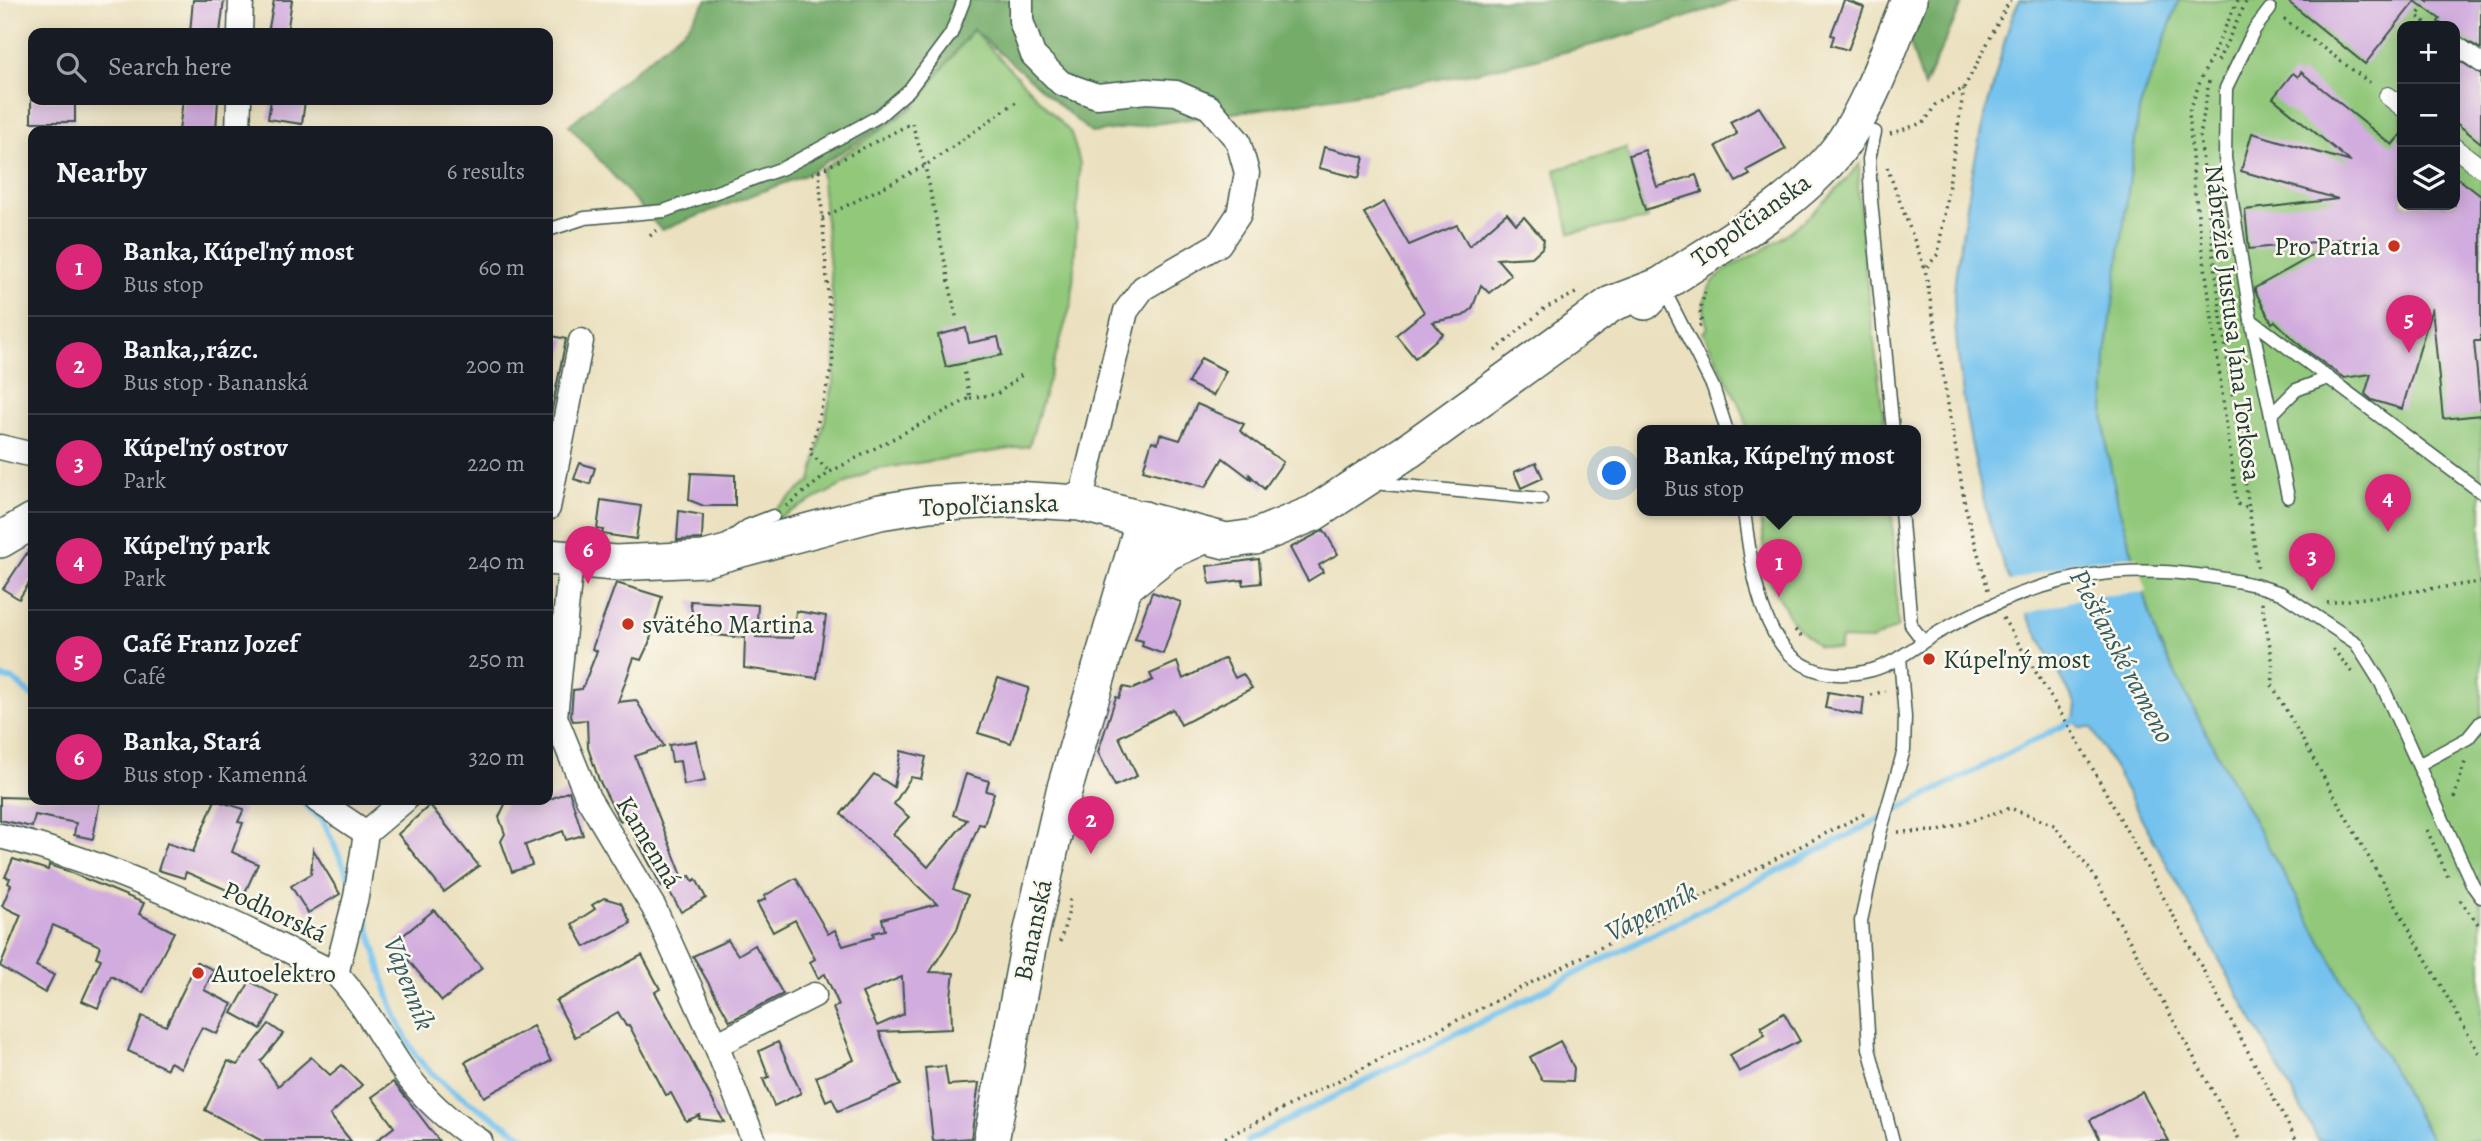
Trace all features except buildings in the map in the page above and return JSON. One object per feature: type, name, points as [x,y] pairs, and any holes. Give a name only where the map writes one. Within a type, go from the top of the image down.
[{"type":"main road","name":"Topoľčianska","points":[[560,559],[650,563],[704,559],[880,512],[929,503],[1013,499],[1080,503],[1226,541],[1255,537],[1314,513],[1408,451],[1486,414],[1620,326],[1661,285],[1793,195],[1836,151],[1858,119],[1909,0]]},
{"type":"main road","name":"Bananská","points":[[991,1141],[1029,943],[1064,791],[1144,519]]},
{"type":"main road","points":[[0,540],[28,524]]},
{"type":"main road","points":[[1124,587],[1168,552],[1204,536]]},
{"type":"street","points":[[240,28],[241,0]]},
{"type":"street","points":[[1021,0],[1021,21],[1033,55],[1061,83],[1097,96],[1147,91],[1176,93],[1209,107],[1238,141],[1247,173],[1240,214],[1219,244],[1143,288],[1126,311],[1080,503]]},
{"type":"street","points":[[2460,48],[2481,63]]},
{"type":"street","points":[[238,126],[239,105]]},
{"type":"street","points":[[2460,152],[2481,169]]},
{"type":"street","points":[[553,483],[581,341]]},
{"type":"street","points":[[0,447],[28,454]]},
{"type":"street","name":"Kamenná","points":[[553,683],[560,559]]},
{"type":"street","name":"Kamenná","points":[[553,723],[588,798],[654,908],[716,1045],[754,1141]]},
{"type":"street","points":[[324,805],[366,834]]},
{"type":"street","points":[[336,974],[356,897],[366,834],[399,805]]},
{"type":"street","name":"Podhorská","points":[[0,836],[41,846],[144,884],[336,974],[360,999],[402,1068],[467,1137]]},
{"type":"street","points":[[716,1045],[814,995]]},
{"type":"lane","points":[[553,228],[585,218],[664,211],[783,169],[879,116],[909,90],[951,34],[964,0]]},
{"type":"lane","points":[[2270,9],[2255,30],[2226,88],[2225,158],[2251,320],[2288,497]]},
{"type":"lane","points":[[1875,132],[1869,159],[1871,200],[1892,425]]},
{"type":"lane","points":[[1661,285],[1713,387],[1725,425]]},
{"type":"lane","points":[[2251,320],[2481,492]]},
{"type":"lane","points":[[2271,415],[2296,390],[2328,378]]},
{"type":"lane","points":[[1363,482],[1541,499]]},
{"type":"lane","points":[[704,559],[747,526],[773,516]]},
{"type":"lane","points":[[1745,516],[1757,597],[1771,632],[1787,652],[1814,669],[1834,675],[1873,669],[1900,657],[1941,631],[2012,595],[2052,581],[2101,572],[2185,573],[2257,585],[2281,593],[2356,643],[2382,683],[2473,886],[2481,897]]},
{"type":"lane","points":[[1900,516],[1911,625],[1923,641]]},
{"type":"lane","points":[[1893,1141],[1869,1048],[1861,921],[1880,833],[1903,750],[1905,717],[1900,657]]},
{"type":"lane","points":[[2420,764],[2468,738],[2481,722]]},
{"type":"path","points":[[1925,269],[1938,254],[1964,88],[2010,0]]},
{"type":"path","name":"Nábrežie Justusa Jána Torkosa","points":[[2238,0],[2201,79],[2189,112],[2196,205],[2236,504],[2249,508],[2257,585],[2275,673],[2272,684],[2481,1057]]},
{"type":"path","points":[[2424,21],[2417,16],[2428,0]]},
{"type":"path","points":[[2270,9],[2395,102]]},
{"type":"path","points":[[1875,132],[1885,136],[1913,128],[1925,122],[1935,105],[1964,88]]},
{"type":"path","points":[[822,218],[925,166],[1019,100]]},
{"type":"path","points":[[2189,112],[2202,113]]},
{"type":"path","points":[[806,176],[819,172],[912,123],[925,166],[957,321]]},
{"type":"path","points":[[1875,132],[1925,269],[1966,510],[1984,582],[1989,592]]},
{"type":"path","points":[[819,172],[833,362],[810,453],[830,472]]},
{"type":"path","points":[[2196,205],[2206,203]]},
{"type":"path","points":[[650,236],[666,221]]},
{"type":"path","points":[[964,370],[970,398]]},
{"type":"path","points":[[773,516],[830,472],[970,398],[997,394],[1023,374]]},
{"type":"path","points":[[2232,472],[2243,473]]},
{"type":"path","points":[[2327,603],[2481,582]]},
{"type":"path","points":[[2262,605],[2268,608]]},
{"type":"path","points":[[2000,612],[2077,740],[2297,1141]]},
{"type":"path","points":[[2328,644],[2355,674]]},
{"type":"path","points":[[2457,806],[2452,794],[2466,760],[2473,751]]},
{"type":"path","points":[[1219,1141],[1889,802]]},
{"type":"path","points":[[1880,833],[1939,831],[2010,808],[2054,825],[2091,871],[2240,1141]]},
{"type":"green space","points":[[707,0],[1736,0],[1658,26],[1499,67],[1336,97],[1091,133],[973,29],[914,106],[805,175],[661,230],[569,125],[686,28]]},
{"type":"green space","points":[[1896,0],[1964,0],[1924,87]]},
{"type":"green space","points":[[2179,0],[2481,0],[2481,1141],[2432,1141],[2223,765],[2158,640],[2119,508],[2107,451],[2104,415],[2106,355],[2139,110]]},
{"type":"green space","points":[[973,30],[1071,133],[1080,163],[1072,301],[1029,446],[872,470],[774,520],[773,511],[811,481],[834,381],[836,335],[821,170],[913,108]]},
{"type":"green space","points":[[1626,148],[1648,219],[1570,233],[1555,170]]},
{"type":"green space","points":[[1860,164],[1858,187],[1863,249],[1884,425],[1746,425],[1744,414],[1703,332],[1708,328],[1704,310],[1705,298],[1713,282],[1724,271],[1781,238],[1828,198]]},
{"type":"green space","points":[[1761,516],[1892,516],[1898,627],[1872,640],[1841,639],[1839,649],[1818,646],[1793,623],[1768,577]]},
{"type":"water","name":"Piešťanské rameno","points":[[2020,0],[2179,0],[2139,110],[2106,355],[2104,415],[2107,451],[2119,508],[2158,641],[2223,765],[2432,1141],[2319,1141],[2092,728],[2080,728],[2074,720],[2076,705],[2007,573],[1987,512],[1971,441],[1959,368],[1954,295],[1955,276],[1981,132],[2006,35]]},
{"type":"pier","points":[[2137,557],[2147,592],[2086,597],[2025,614],[2008,582],[2071,563]]},
{"type":"waterway","name":"Vápenník","points":[[0,677],[14,680],[28,693]]},
{"type":"waterway","name":"Vápenník","points":[[1247,1141],[2074,720]]},
{"type":"waterway","name":"Vápenník","points":[[305,805],[323,821],[350,879]]},
{"type":"waterway","name":"Vápenník","points":[[363,908],[390,1001],[415,1054],[424,1066],[452,1089],[531,1141]]},
{"type":"place","name":"Pro Patria","points":[[2394,246]]},
{"type":"place","name":"Café Franz Jozef","points":[[2409,353]]},
{"type":"place","name":"Kúpeľný park","points":[[2388,532]]},
{"type":"place","name":"Banka, Stará","points":[[588,584]]},
{"type":"place","name":"Kúpeľný ostrov","points":[[2312,591]]},
{"type":"place","name":"Banka, Kúpeľný most","points":[[1779,597]]},
{"type":"place","name":"svätého Martina","points":[[628,624]]},
{"type":"place","name":"Kúpeľný most","points":[[1929,659]]},
{"type":"place","name":"Banka,,rázc.","points":[[1091,854]]},
{"type":"place","name":"Autoelektro","points":[[198,973]]}]
